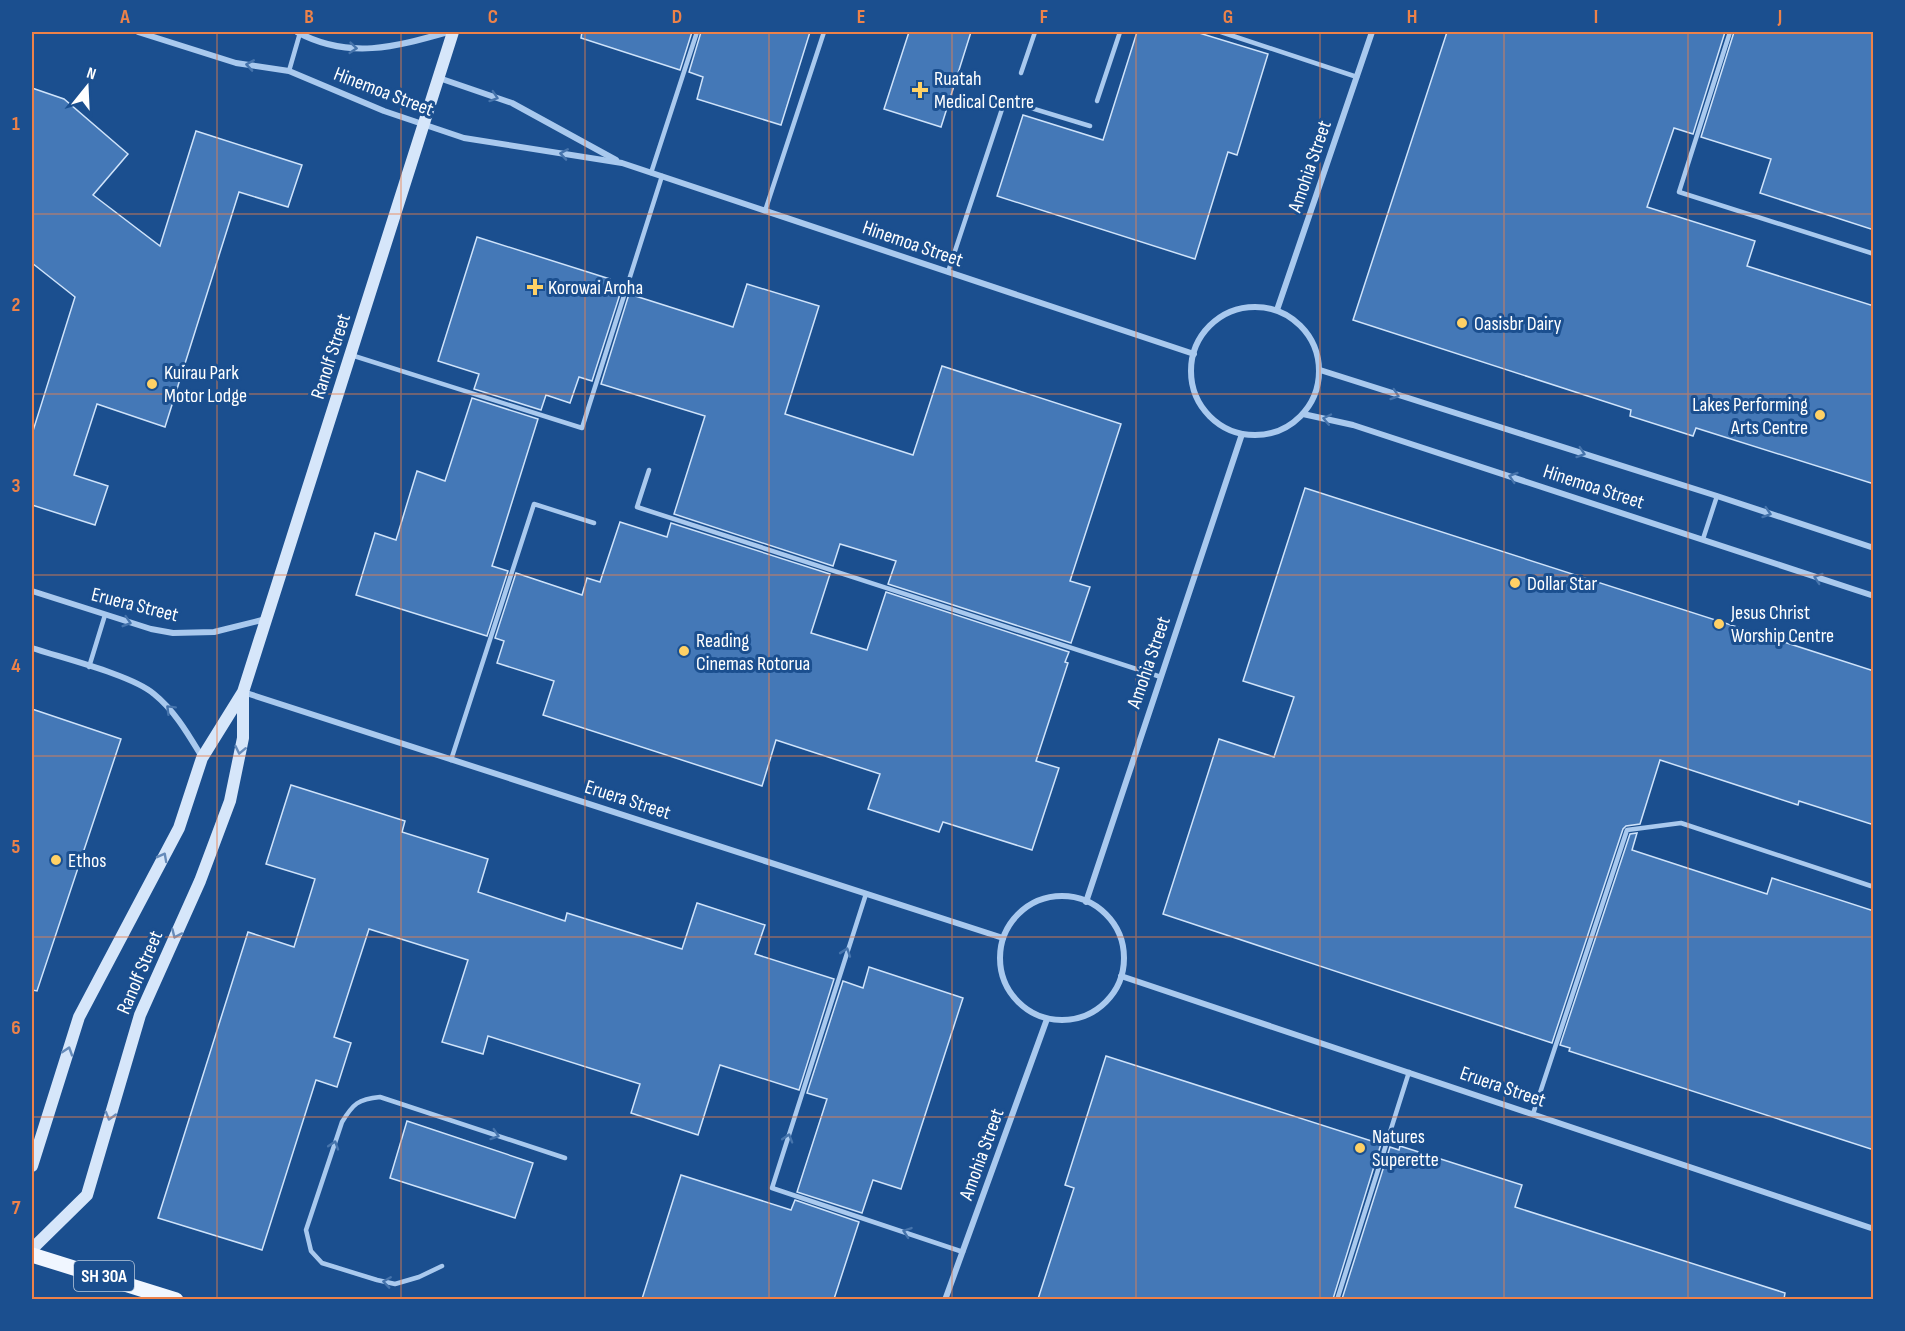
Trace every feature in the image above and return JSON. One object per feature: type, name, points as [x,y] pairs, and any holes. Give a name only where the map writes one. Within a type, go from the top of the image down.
[{"type":"main road","name":"Ranolf Street","points":[[32,1166],[79,1017],[179,828],[202,758],[243,692],[453,32]]},
{"type":"main road","name":"Ranolf Street","points":[[32,1249],[87,1195],[140,1015],[200,881],[230,801],[243,738],[243,692]]},
{"type":"main road","name":"SH 30A","points":[[32,1254],[176,1299]]},
{"type":"street","name":"Hinemoa Street","points":[[138,32],[236,63],[289,71],[384,111],[464,138],[622,163]]},
{"type":"street","name":"Hinemoa Street","points":[[299,32],[325,43],[351,49],[378,49],[401,45],[448,32]]},
{"type":"street","name":"Amohia Street","points":[[1277,310],[1372,32]]},
{"type":"street","name":"Hinemoa Street","points":[[439,78],[512,103],[622,163],[1194,354]]},
{"type":"street","points":[[1255,306],[1277,310],[1290,317],[1307,332],[1315,349],[1320,370],[1317,388],[1303,414],[1285,427],[1264,434],[1242,434],[1223,426],[1206,412],[1193,387],[1191,364],[1194,354],[1197,344],[1209,326],[1225,314],[1255,306]]},
{"type":"street","name":"Hinemoa Street","points":[[1320,370],[1717,496],[1874,549]]},
{"type":"street","name":"Hinemoa Street","points":[[1303,414],[1353,425],[1874,596]]},
{"type":"street","name":"Amohia Street","points":[[1086,902],[1242,434]]},
{"type":"street","name":"Eruera Street","points":[[32,591],[151,629],[182,633],[214,632],[267,619]]},
{"type":"street","points":[[32,648],[129,680],[153,692],[177,715],[202,758]]},
{"type":"street","name":"Eruera Street","points":[[243,692],[1003,938]]},
{"type":"street","points":[[1052,897],[1074,897],[1094,905],[1105,914],[1118,932],[1124,947],[1124,969],[1117,988],[1097,1011],[1069,1020],[1047,1019],[1032,1014],[1014,1000],[1000,973],[999,951],[1003,938],[1015,916],[1025,907],[1052,897]]},
{"type":"street","name":"Eruera Street","points":[[1121,976],[1874,1228]]},
{"type":"street","name":"Amohia Street","points":[[945,1299],[1047,1019]]},
{"type":"lane","points":[[289,71],[299,32]]},
{"type":"lane","points":[[651,173],[697,32]]},
{"type":"lane","points":[[765,211],[824,32]]},
{"type":"lane","points":[[1021,73],[1035,32]]},
{"type":"lane","points":[[1097,101],[1120,32]]},
{"type":"lane","points":[[1221,32],[1357,77]]},
{"type":"lane","points":[[1730,32],[1679,192],[1874,254]]},
{"type":"lane","points":[[948,273],[1005,100],[1090,126]]},
{"type":"lane","points":[[351,355],[582,428],[662,176]]},
{"type":"lane","points":[[649,470],[637,507],[1161,677]]},
{"type":"lane","points":[[1703,539],[1717,496]]},
{"type":"lane","points":[[451,760],[534,504],[594,524]]},
{"type":"lane","points":[[89,667],[105,615]]},
{"type":"lane","points":[[1533,1114],[1627,830],[1681,823],[1874,887]]},
{"type":"lane","points":[[866,894],[772,1188],[963,1252]]},
{"type":"lane","points":[[1337,1299],[1409,1072]]},
{"type":"lane","points":[[442,1266],[419,1277],[395,1284],[376,1281],[322,1263],[311,1251],[306,1230],[342,1122],[351,1107],[364,1099],[380,1097],[565,1158]]},
{"type":"building","points":[[582,32],[692,32],[680,70],[581,38]]},
{"type":"building","points":[[701,32],[810,32],[781,125],[697,99],[703,77],[689,72]]},
{"type":"building","points":[[909,32],[971,32],[941,127],[884,109]]},
{"type":"building","points":[[1137,32],[1196,32],[1268,54],[1237,155],[1228,152],[1195,259],[997,196],[1023,115],[1103,140]]},
{"type":"building","points":[[1447,32],[1725,32],[1693,134],[1674,128],[1647,207],[1755,241],[1747,266],[1874,306],[1874,484],[1696,428],[1693,436],[1630,416],[1631,410],[1353,320]]},
{"type":"building","points":[[1734,32],[1874,32],[1874,230],[1760,193],[1771,159],[1701,137]]},
{"type":"building","points":[[32,88],[64,99],[128,154],[93,195],[160,246],[196,131],[302,165],[288,207],[239,192],[165,427],[97,404],[74,475],[108,486],[95,525],[32,505],[32,434],[75,297],[32,263]]},
{"type":"building","points":[[477,237],[610,279],[607,287],[621,291],[592,381],[579,377],[570,403],[546,395],[541,410],[474,389],[479,374],[438,361]]},
{"type":"building","points":[[747,284],[819,306],[785,414],[913,455],[942,366],[1121,424],[1070,581],[1090,587],[1071,643],[888,584],[896,561],[840,544],[833,566],[674,514],[705,416],[601,384],[629,294],[733,327]]},
{"type":"building","points":[[472,398],[538,419],[492,566],[508,571],[487,636],[356,595],[375,533],[396,540],[417,471],[445,481]]},
{"type":"building","points":[[1305,488],[1874,671],[1874,825],[1799,801],[1798,805],[1660,760],[1640,824],[1626,826],[1623,829],[1552,1043],[1163,914],[1219,739],[1274,757],[1294,697],[1243,681]]},
{"type":"building","points":[[620,522],[667,537],[671,523],[830,574],[811,633],[867,650],[886,592],[1069,652],[1065,662],[1068,663],[1036,761],[1059,768],[1032,850],[943,822],[939,832],[868,809],[880,774],[776,740],[762,786],[543,715],[554,681],[497,663],[504,641],[495,638],[516,573],[582,595],[587,578],[600,582]]},
{"type":"building","name":"Ethos","points":[[32,709],[121,739],[37,991],[32,990]]},
{"type":"building","points":[[291,785],[405,821],[402,832],[488,859],[478,892],[565,921],[567,913],[682,949],[697,903],[765,925],[755,954],[834,979],[799,1090],[720,1065],[698,1135],[631,1113],[640,1084],[488,1036],[483,1054],[442,1042],[468,960],[369,929],[334,1037],[351,1043],[337,1087],[316,1080],[262,1250],[158,1218],[248,932],[294,947],[315,879],[266,864]]},
{"type":"building","points":[[1637,833],[1632,850],[1767,894],[1772,878],[1874,911],[1874,1150],[1569,1051],[1570,1048],[1560,1045],[1630,834]]},
{"type":"building","points":[[869,967],[963,998],[901,1189],[873,1180],[862,1213],[797,1192],[827,1099],[807,1093],[843,981],[863,988]]},
{"type":"building","points":[[1106,1056],[1381,1144],[1333,1299],[1038,1299],[1074,1188],[1065,1185]]},
{"type":"building","points":[[407,1121],[533,1163],[515,1218],[390,1178]]},
{"type":"building","points":[[1400,1146],[1522,1185],[1515,1207],[1785,1293],[1784,1299],[1342,1299],[1390,1147],[1399,1150]]},
{"type":"building","points":[[681,1175],[791,1210],[795,1200],[859,1222],[834,1299],[642,1299]]},
{"type":"place","name":"Ruatah Medical Centre","points":[[920,90]]},
{"type":"place","name":"Korowai Aroha","points":[[535,287]]},
{"type":"place","name":"Oasisbr Dairy","points":[[1462,323]]},
{"type":"place","name":"Kuirau Park Motor Lodge","points":[[152,384]]},
{"type":"place","name":"Lakes Performing Arts Centre","points":[[1820,415]]},
{"type":"place","name":"Dollar Star","points":[[1515,583]]},
{"type":"place","name":"Jesus Christ Worship Centre","points":[[1719,624]]},
{"type":"place","name":"Reading Cinemas Rotorua","points":[[684,651]]},
{"type":"place","name":"Ethos","points":[[56,860]]},
{"type":"place","name":"Natures Superette","points":[[1360,1148]]}]
